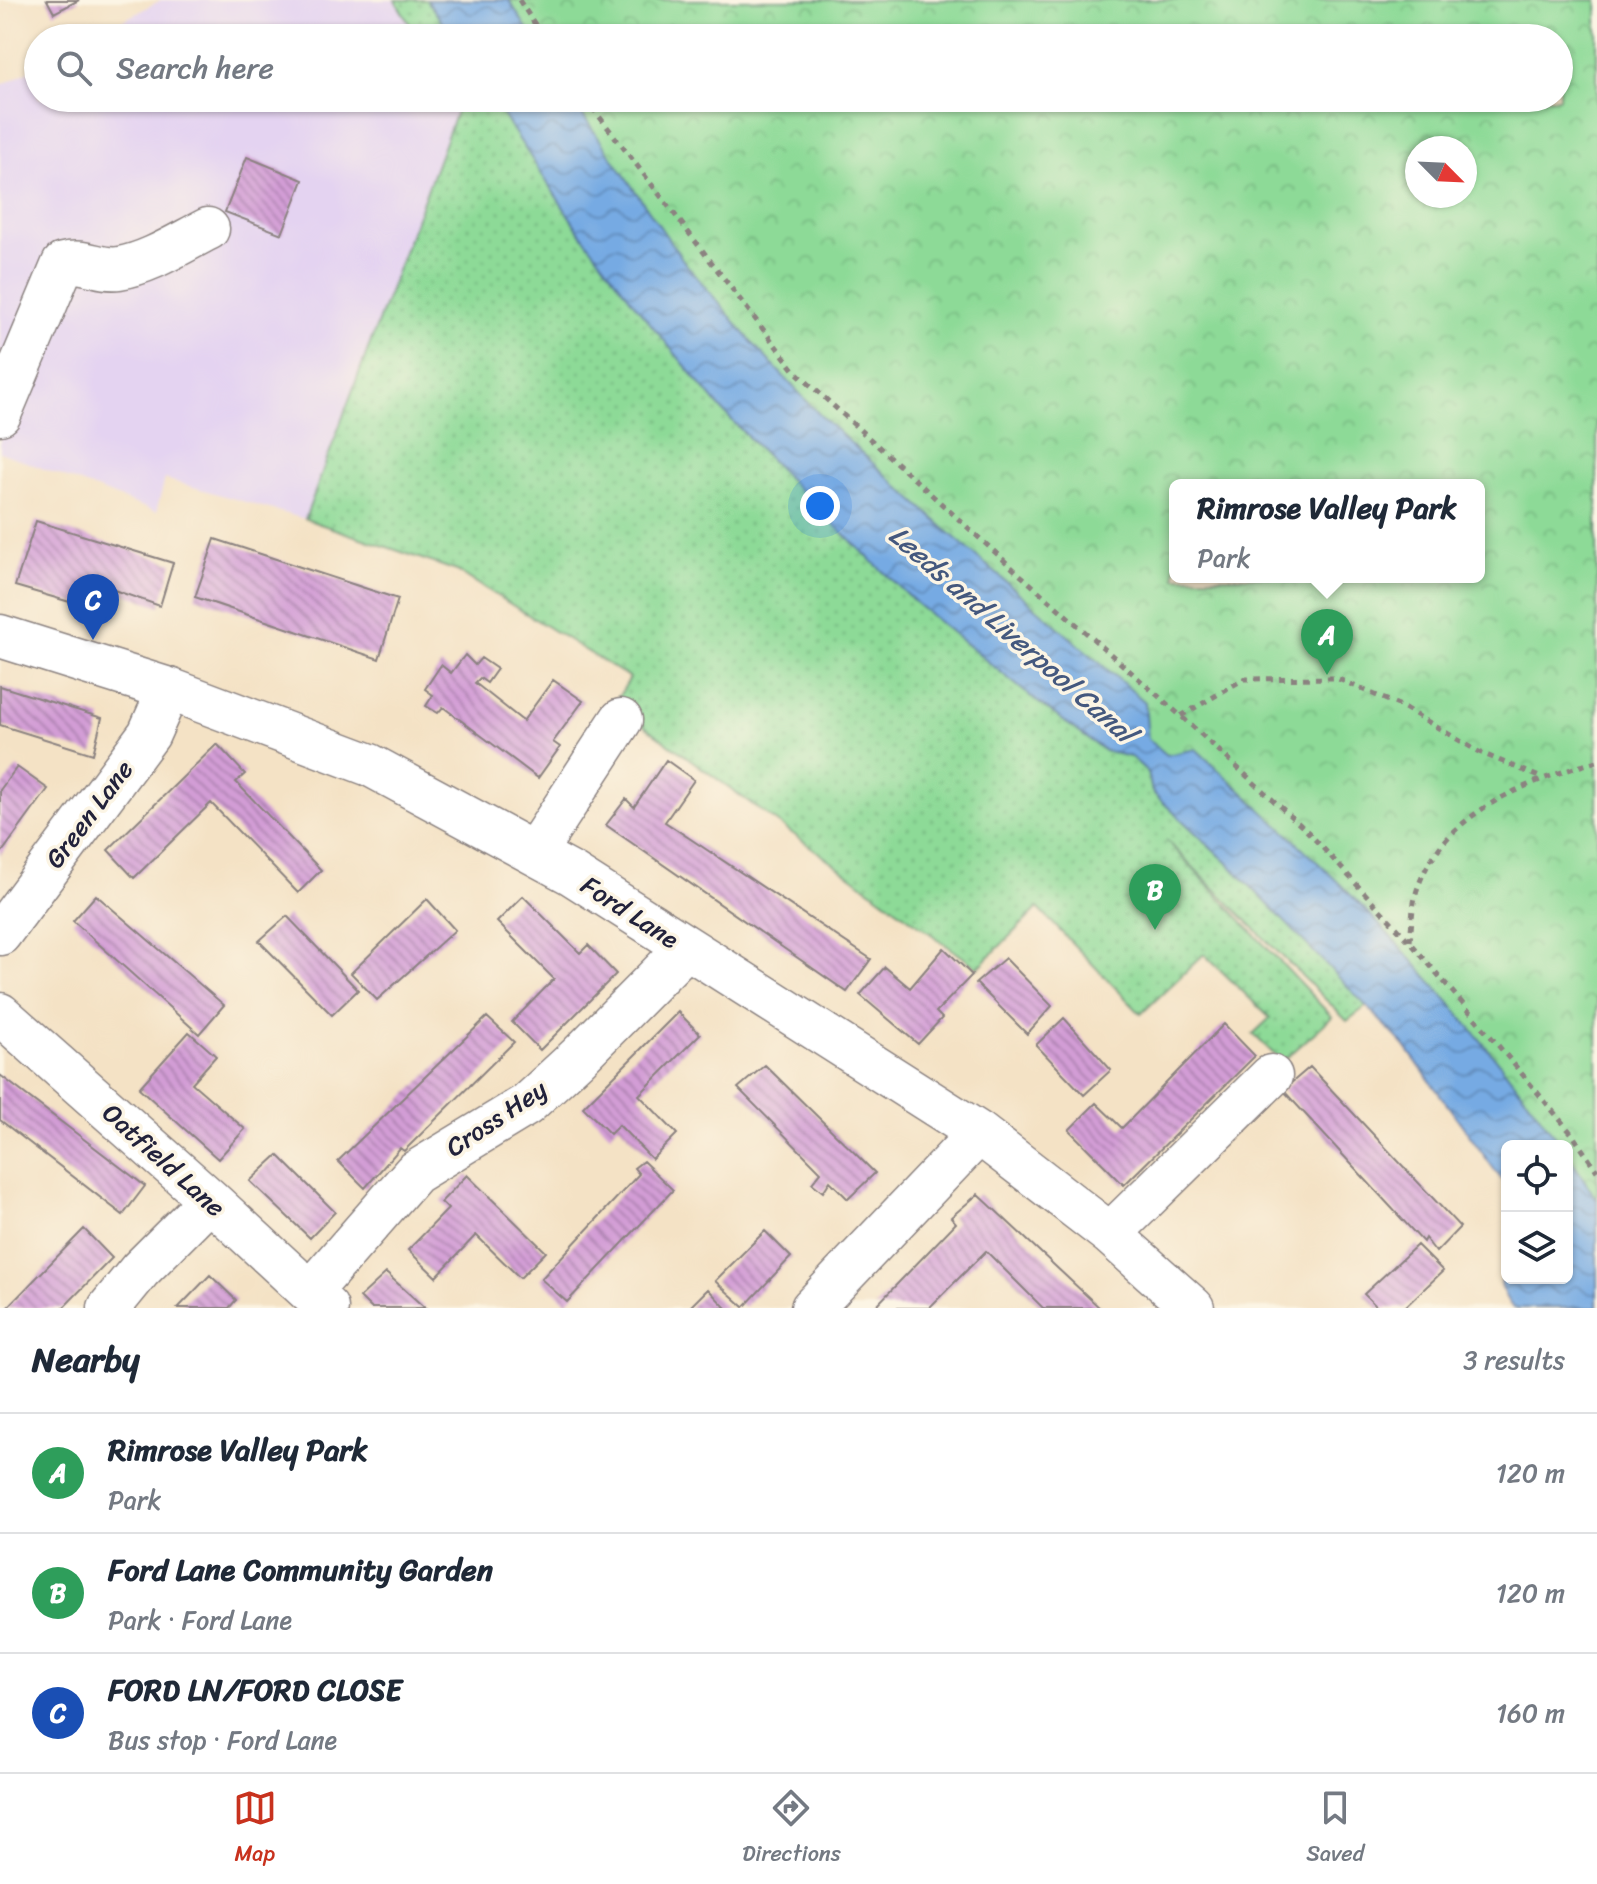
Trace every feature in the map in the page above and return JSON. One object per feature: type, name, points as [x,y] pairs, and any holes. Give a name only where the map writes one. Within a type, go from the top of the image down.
[{"type":"street","points":[[0,414],[63,264],[79,260],[116,268],[139,263],[208,229]]},
{"type":"street","name":"Ford Lane","points":[[0,636],[169,689],[370,765],[572,874],[979,1133],[1110,1234],[1182,1304]]},
{"type":"street","name":"Green Lane","points":[[0,934],[149,734],[169,689]]},
{"type":"street","points":[[534,853],[621,720]]},
{"type":"street","name":"Cross Hey","points":[[318,1300],[414,1173],[526,1105],[686,948]]},
{"type":"street","name":"Oatfield Lane","points":[[0,1014],[318,1300]]},
{"type":"street","points":[[1110,1234],[1271,1076]]},
{"type":"street","points":[[812,1308],[979,1133]]},
{"type":"street","points":[[109,1308],[140,1270],[210,1200]]},
{"type":"path","points":[[519,0],[535,24]]},
{"type":"path","points":[[596,112],[796,372],[1308,832],[1410,942],[1572,1134],[1597,1171]]},
{"type":"path","points":[[1181,716],[1244,679],[1336,678],[1403,707],[1479,752],[1542,778]]},
{"type":"path","points":[[1410,942],[1418,888],[1441,842],[1481,809],[1542,778],[1597,761]]},
{"type":"shaded area","points":[[161,0],[395,0],[410,24],[116,24]]},
{"type":"shaded area","points":[[24,73],[24,112],[456,112],[305,519],[165,479],[156,512],[0,452],[0,86]]},
{"type":"green space","points":[[395,0],[427,0],[443,24],[410,24]]},
{"type":"green space","points":[[470,0],[1597,0],[1597,1270],[1573,1229],[1573,1140],[1514,1140],[1418,1017],[938,573],[547,112],[1573,112],[1573,24],[486,24]]},
{"type":"green space","points":[[456,112],[501,112],[579,231],[722,410],[820,511],[917,604],[1035,700],[1105,751],[1131,757],[1148,772],[1152,792],[1229,864],[1367,1006],[1347,1021],[1166,840],[1332,1017],[1282,1062],[1253,1034],[1270,1018],[1204,954],[1141,1014],[1038,908],[978,968],[614,704],[630,678],[457,571],[305,519]]},
{"type":"water","points":[[427,0],[509,0],[524,24],[443,24]]},
{"type":"water","name":"Leeds and Liverpool Canal","points":[[501,112],[581,112],[685,263],[756,347],[819,414],[953,536],[1145,702],[1148,739],[1167,755],[1196,749],[1328,873],[1376,921],[1459,1014],[1558,1140],[1501,1140],[1501,1179],[1404,1045],[1229,864],[1152,792],[1148,772],[1131,757],[1105,751],[1035,700],[917,604],[820,511],[722,410],[639,310],[579,231]]},
{"type":"water","points":[[1573,1162],[1597,1200],[1597,1308],[1513,1308],[1501,1284],[1573,1284]]},
{"type":"building","points":[[47,0],[79,0],[54,13]]},
{"type":"building","points":[[247,157],[303,180],[282,234],[225,212]]},
{"type":"building","points":[[36,521],[173,563],[160,606],[88,581],[80,605],[15,586]]},
{"type":"building","points":[[215,539],[398,599],[379,659],[195,597]]},
{"type":"building","points":[[465,655],[475,665],[481,658],[497,669],[487,683],[480,678],[475,683],[523,721],[553,680],[583,701],[553,742],[560,747],[538,778],[443,707],[438,713],[426,706],[433,695],[425,689],[441,665],[451,673]]},
{"type":"building","points":[[0,686],[102,718],[93,754],[0,725]]},
{"type":"building","points":[[217,744],[245,774],[236,782],[321,870],[298,893],[211,803],[134,878],[108,850]]},
{"type":"building","points":[[666,760],[694,780],[665,822],[871,959],[847,992],[606,825],[626,799],[634,807]]},
{"type":"building","points":[[17,767],[48,789],[0,855],[0,790]]},
{"type":"building","points":[[96,895],[224,1005],[199,1034],[73,921]]},
{"type":"building","points":[[523,896],[580,953],[588,945],[616,974],[540,1050],[512,1022],[554,979],[497,922]]},
{"type":"building","points":[[427,899],[455,930],[377,1000],[351,973]]},
{"type":"building","points":[[287,916],[358,990],[332,1015],[259,941]]},
{"type":"building","points":[[944,948],[972,975],[936,1012],[942,1018],[918,1044],[860,995],[885,967],[910,988]]},
{"type":"building","points":[[1005,958],[1052,1006],[1027,1034],[976,983]]},
{"type":"building","points":[[678,1012],[700,1034],[639,1095],[677,1134],[652,1159],[619,1125],[610,1134],[583,1107]]},
{"type":"building","points":[[487,1017],[514,1042],[404,1151],[400,1148],[365,1188],[338,1161]]},
{"type":"building","points":[[1064,1018],[1111,1070],[1084,1095],[1036,1045]]},
{"type":"building","points":[[1224,1024],[1255,1056],[1124,1185],[1069,1130],[1096,1103],[1122,1128]]},
{"type":"building","points":[[189,1032],[216,1056],[192,1083],[245,1129],[218,1159],[139,1088]]},
{"type":"building","points":[[765,1065],[875,1173],[848,1199],[830,1181],[823,1192],[812,1183],[821,1172],[738,1088]]},
{"type":"building","points":[[1310,1067],[1460,1227],[1436,1252],[1425,1238],[1423,1242],[1283,1090]]},
{"type":"building","points":[[0,1075],[145,1186],[123,1215],[0,1120]]},
{"type":"building","points":[[278,1155],[335,1212],[310,1238],[250,1181]]},
{"type":"building","points":[[643,1161],[673,1190],[567,1302],[541,1279],[639,1174],[634,1168]]},
{"type":"building","points":[[467,1175],[546,1252],[520,1278],[476,1235],[436,1277],[408,1250],[448,1209],[441,1202]]},
{"type":"building","points":[[978,1194],[1100,1308],[1043,1308],[986,1251],[929,1308],[874,1308],[956,1223],[951,1217]]},
{"type":"building","points":[[84,1229],[112,1258],[63,1308],[7,1308]]},
{"type":"building","points":[[765,1231],[791,1257],[744,1307],[715,1281]]},
{"type":"building","points":[[1417,1245],[1443,1271],[1404,1308],[1378,1308],[1364,1294]]},
{"type":"building","points":[[386,1273],[425,1308],[371,1308],[360,1297]]},
{"type":"building","points":[[210,1275],[236,1300],[229,1308],[178,1308]]},
{"type":"building","points":[[708,1289],[726,1308],[689,1308]]},
{"type":"place","name":"FORD LN/FORD CLOSE","points":[[93,640]]},
{"type":"place","name":"Rimrose Valley Park","points":[[1327,675]]},
{"type":"place","name":"Ford Lane Community Garden","points":[[1155,930]]}]
